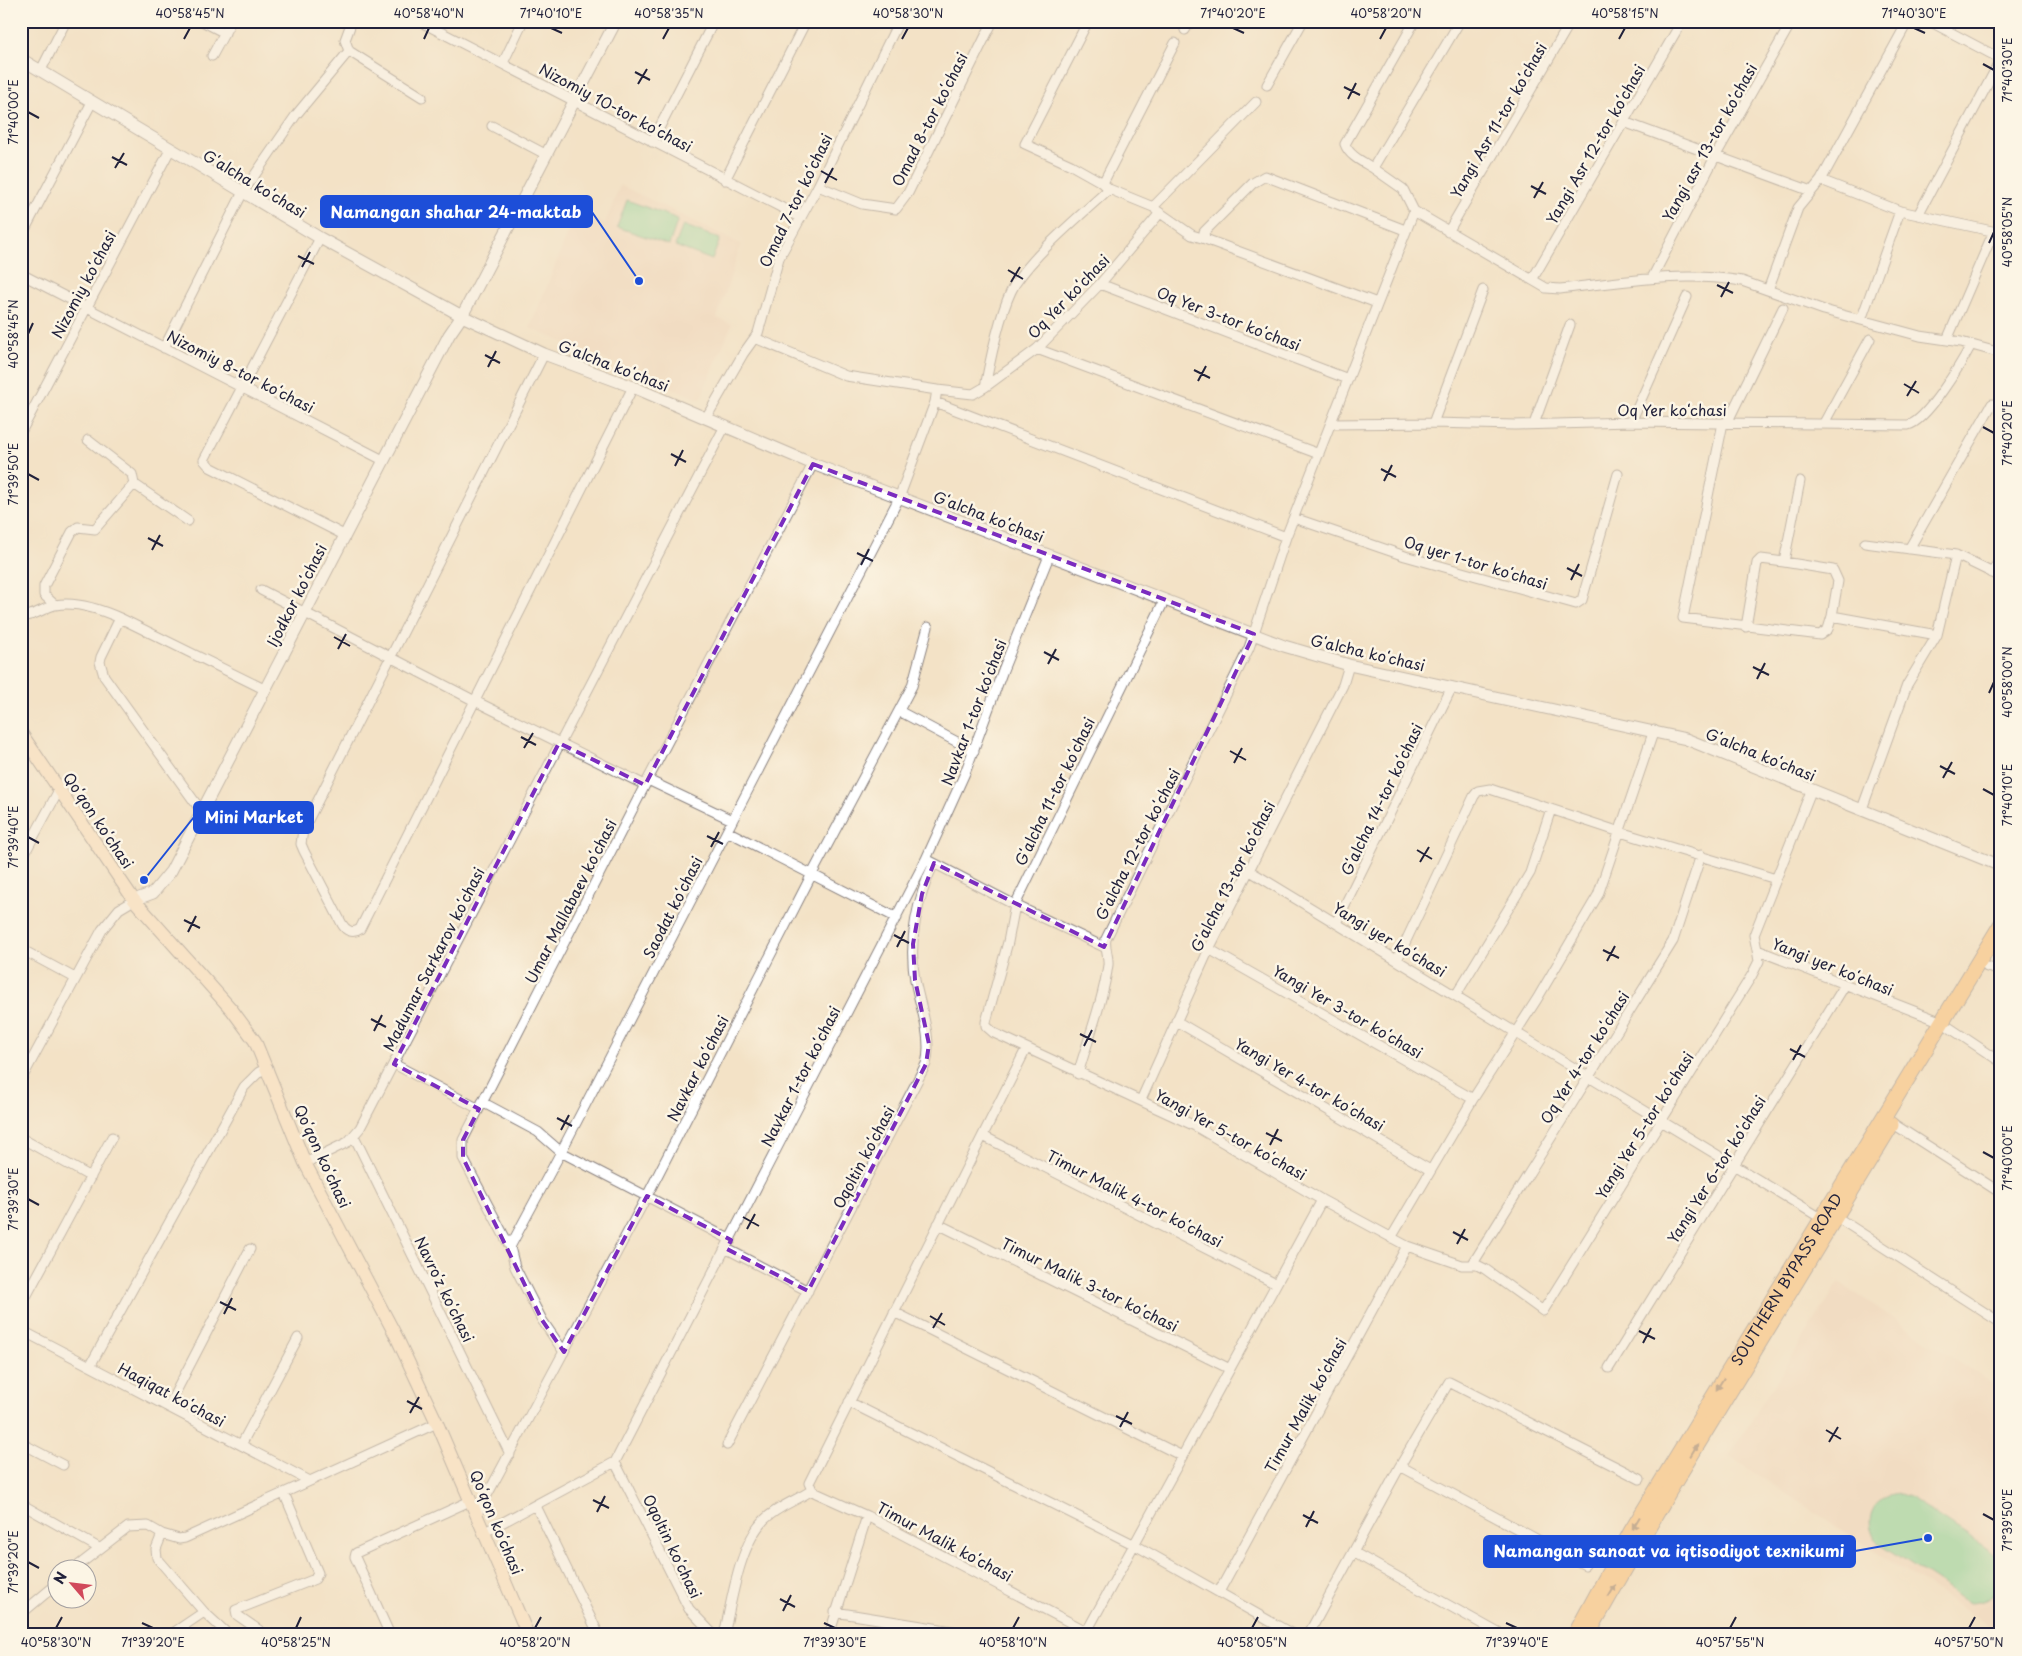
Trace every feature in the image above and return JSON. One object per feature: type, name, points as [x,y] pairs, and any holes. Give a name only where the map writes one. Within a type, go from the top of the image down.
[{"type":"highway","name":"SOUTHERN BYPASS ROAD","points":[[1587,1635],[1828,1217],[1892,1123],[2001,925]]},
{"type":"highway","name":"SOUTHERN BYPASS ROAD","points":[[1575,1635],[1630,1532],[1946,1025],[1994,969],[2001,945]]},
{"type":"main road","name":"Qoʻqon koʻchasi","points":[[21,733],[134,900],[232,1010],[255,1041],[268,1068],[305,1163],[396,1336],[437,1423],[528,1635]]},
{"type":"street","points":[[41,70],[66,21]]},
{"type":"street","points":[[202,21],[225,33]]},
{"type":"street","points":[[212,56],[231,21]]},
{"type":"street","points":[[352,21],[345,40],[349,51],[422,97]]},
{"type":"street","points":[[503,63],[523,21]]},
{"type":"street","name":"Ijodkor koʻchasi","points":[[21,1080],[102,930],[120,909],[134,900],[153,894],[162,884],[202,812],[383,460],[445,343],[462,316],[616,21]]},
{"type":"street","points":[[652,142],[714,21]]},
{"type":"street","points":[[726,180],[806,21]]},
{"type":"street","name":"Omad 7-tor koʻchasi","points":[[706,418],[743,354],[755,338],[762,322],[779,258],[818,186],[899,21]]},
{"type":"street","name":"Omad 8-tor koʻchasi","points":[[818,186],[862,204],[896,209],[908,193],[993,21]]},
{"type":"street","points":[[1088,21],[1024,144],[1071,165],[1106,186],[1156,210],[1192,235],[1377,303]]},
{"type":"street","points":[[1185,30],[1190,21]]},
{"type":"street","points":[[1267,85],[1303,21]]},
{"type":"street","points":[[1415,21],[1345,144],[1347,149],[1354,156],[1403,189],[1414,211],[1532,280],[1553,289],[1652,278],[1728,278],[1824,310],[1920,336],[1971,345],[2001,353]]},
{"type":"street","points":[[1373,168],[1460,21]]},
{"type":"street","name":"Yangi Asr 11-tor koʻchasi","points":[[1448,232],[1571,21]]},
{"type":"street","name":"Yangi Asr 12-tor koʻchasi","points":[[1532,280],[1682,21]]},
{"type":"street","name":"Yangi asr 13-tor koʻchasi","points":[[1652,278],[1716,155],[1792,21]]},
{"type":"street","points":[[1768,290],[1798,208],[1821,180],[1908,21]]},
{"type":"street","points":[[1918,215],[2001,59],[1929,21]]},
{"type":"street","name":"Nizomiy 10-tor koʻchasi","points":[[422,22],[800,217]]},
{"type":"street","points":[[755,338],[846,376],[973,394],[985,387],[991,357],[1015,285],[1106,186],[1175,43]]},
{"type":"street","points":[[164,348],[243,192],[296,115],[349,51]]},
{"type":"street","name":"Gʻalcha koʻchasi","points":[[21,59],[170,150],[320,238],[462,316],[544,354],[633,387],[899,498],[1164,601],[1319,658],[1654,730],[1686,739],[2000,866]]},
{"type":"street","points":[[21,237],[92,102]]},
{"type":"street","name":"Oq Yer koʻchasi","points":[[985,387],[1037,349],[1100,284],[1156,210],[1256,102]]},
{"type":"street","points":[[1624,122],[1811,191]]},
{"type":"street","points":[[492,126],[547,155]]},
{"type":"street","name":"Nizomiy koʻchasi","points":[[21,432],[170,150]]},
{"type":"street","points":[[1205,239],[1204,232],[1253,183],[1265,176],[1405,230]]},
{"type":"street","points":[[1821,180],[1900,211],[1997,232],[1947,340]]},
{"type":"street","points":[[1254,634],[1286,537],[1414,211]]},
{"type":"street","points":[[1862,320],[1900,211]]},
{"type":"street","points":[[320,238],[205,458],[205,462],[210,467],[344,535]]},
{"type":"street","name":"Nizomiy 8-tor koʻchasi","points":[[21,274],[383,460]]},
{"type":"street","name":"Oq Yer 3-tor koʻchasi","points":[[1100,284],[1348,378]]},
{"type":"street","points":[[1434,423],[1483,290]]},
{"type":"street","points":[[1631,422],[1687,297]]},
{"type":"street","points":[[1746,627],[1757,563],[1761,559],[1833,570],[1838,581],[1828,629],[1820,635],[1746,627],[1687,620],[1683,616],[1725,423],[1783,308]]},
{"type":"street","points":[[1534,424],[1570,325]]},
{"type":"street","points":[[1824,423],[1870,339]]},
{"type":"street","name":"Oq Yer koʻchasi","points":[[1331,424],[1631,422],[1914,424],[1956,372],[1971,345]]},
{"type":"street","points":[[1037,349],[1319,454]]},
{"type":"street","points":[[544,354],[301,836],[304,851],[342,924],[348,931],[360,930],[473,700],[633,387]]},
{"type":"street","name":"Saodat koʻchasi","points":[[510,1247],[899,498],[935,402],[937,390]]},
{"type":"street","points":[[935,402],[1286,537]]},
{"type":"street","points":[[1909,549],[1992,404]]},
{"type":"street","name":"Madumar Sarkarov koʻchasi","points":[[305,1163],[348,1142],[354,1136],[394,1064],[725,426]]},
{"type":"street","points":[[88,440],[132,474],[134,484],[188,521]]},
{"type":"street","name":"Umar Mallabaev koʻchasi","points":[[564,1352],[542,1320],[515,1267],[510,1247],[463,1158],[463,1140],[646,782],[814,464]]},
{"type":"street","name":"Oq yer 1-tor koʻchasi","points":[[1294,518],[1406,556],[1576,604],[1582,600],[1618,474]]},
{"type":"street","points":[[1784,562],[1800,481]]},
{"type":"street","points":[[55,605],[44,595],[44,586],[72,532],[78,527],[95,529],[134,484]]},
{"type":"street","points":[[1865,543],[1956,555],[2001,578]]},
{"type":"street","points":[[1862,809],[1907,685],[1937,636],[1956,555]]},
{"type":"street","name":"Navkar 1-tor koʻchasi","points":[[615,1462],[897,918],[930,861],[1049,556]]},
{"type":"street","points":[[1992,573],[2001,557]]},
{"type":"street","points":[[261,590],[560,743],[732,820]]},
{"type":"street","name":"Gʻalcha 11-tor koʻchasi","points":[[1026,1049],[994,1033],[986,1026],[1008,942],[1015,905],[1164,601]]},
{"type":"street","points":[[21,616],[30,616],[55,605],[68,604],[103,610],[264,689]]},
{"type":"street","points":[[1832,616],[1937,636]]},
{"type":"street","points":[[120,618],[101,657],[100,662],[104,676],[202,812]]},
{"type":"street","name":"Navkar koʻchasi","points":[[476,1516],[647,1196],[812,874],[912,686],[928,627]]},
{"type":"street","name":"Gʻalcha 12-tor koʻchasi","points":[[1078,1074],[1106,976],[1108,958],[1104,947],[1109,931],[1254,634]]},
{"type":"street","name":"Gʻalcha 13-tor koʻchasi","points":[[1141,1100],[1210,949],[1343,685],[1349,665]]},
{"type":"street","name":"Gʻalcha 14-tor koʻchasi","points":[[1336,923],[1452,688]]},
{"type":"street","points":[[899,711],[974,751]]},
{"type":"street","points":[[1472,1265],[1462,1266],[1407,1246],[1391,1238],[1472,1099],[1516,1032],[1598,895],[1654,730]]},
{"type":"street","points":[[1397,960],[1478,791],[1490,789],[1620,832],[1776,879]]},
{"type":"street","points":[[21,860],[59,790]]},
{"type":"street","name":"Yangi yer koʻchasi","points":[[1811,791],[1754,935],[1757,950],[1946,1025],[2001,1062]]},
{"type":"street","points":[[1456,995],[1530,873],[1551,809]]},
{"type":"street","points":[[727,831],[897,918]]},
{"type":"street","name":"Oq Yer 4-tor koʻchasi","points":[[1472,1265],[1588,1075],[1673,941],[1684,913],[1701,855]]},
{"type":"street","points":[[930,861],[1015,905],[1104,947]]},
{"type":"street","name":"Oqoltin koʻchasi","points":[[727,1445],[926,1064],[928,1044],[915,980],[913,944],[930,861]]},
{"type":"street","name":"Yangi yer koʻchasi","points":[[1250,870],[1662,1122],[1828,1217],[2001,1323]]},
{"type":"street","points":[[21,949],[75,978]]},
{"type":"street","name":"Yangi Yer 3-tor koʻchasi","points":[[1210,949],[1472,1099]]},
{"type":"street","name":"Yangi Yer 5-tor koʻchasi","points":[[1472,1265],[1485,1269],[1543,1311],[1752,976],[1759,960],[1757,950]]},
{"type":"street","name":"Yangi Yer 6-tor koʻchasi","points":[[1609,1368],[1845,985]]},
{"type":"street","name":"Yangi Yer 4-tor koʻchasi","points":[[1176,1021],[1430,1170]]},
{"type":"street","points":[[724,1635],[739,1574],[752,1536],[764,1520],[776,1510],[814,1491],[809,1483],[1026,1049]]},
{"type":"street","name":"Yangi Yer 5-tor koʻchasi","points":[[1026,1049],[1195,1126],[1391,1238]]},
{"type":"street","points":[[394,1064],[538,1132],[561,1152],[731,1240]]},
{"type":"street","points":[[90,1366],[244,1087],[254,1076],[268,1068]]},
{"type":"street","points":[[1892,1123],[2001,1193]]},
{"type":"street","name":"Navroʻz koʻchasi","points":[[354,1136],[510,1454]]},
{"type":"street","name":"Timur Malik 4-tor koʻchasi","points":[[982,1136],[1276,1284]]},
{"type":"street","points":[[21,1306],[112,1137]]},
{"type":"street","points":[[21,1138],[91,1177]]},
{"type":"street","name":"Timur Malik koʻchasi","points":[[814,1491],[867,1516],[1088,1634],[1134,1545],[1322,1200]]},
{"type":"street","name":"Timur Malik 3-tor koʻchasi","points":[[938,1224],[1230,1369]]},
{"type":"street","name":"Timur Malik koʻchasi","points":[[1219,1592],[1407,1246]]},
{"type":"street","points":[[168,1407],[250,1249]]},
{"type":"street","points":[[726,1249],[808,1291]]},
{"type":"street","points":[[894,1312],[1182,1456]]},
{"type":"street","name":"Haqiqat koʻchasi","points":[[21,1330],[310,1481]]},
{"type":"street","points":[[241,1446],[298,1338]]},
{"type":"street","points":[[1308,1635],[1400,1466],[1446,1384],[1449,1382],[1640,1479]]},
{"type":"street","points":[[848,1402],[1134,1545],[1294,1635]]},
{"type":"street","points":[[86,1558],[122,1530],[134,1526],[148,1526],[162,1534],[179,1539],[185,1538],[437,1423]]},
{"type":"street","points":[[21,1443],[63,1465]]},
{"type":"street","points":[[483,1533],[615,1462]]},
{"type":"street","name":"Oqoltin koʻchasi","points":[[615,1462],[689,1610],[714,1635]]},
{"type":"street","points":[[1400,1466],[1585,1565]]},
{"type":"street","points":[[263,1634],[237,1615],[236,1610],[314,1579],[318,1573],[284,1493]]},
{"type":"street","points":[[390,1635],[355,1557],[356,1553],[470,1501]]},
{"type":"street","points":[[536,1506],[599,1635]]},
{"type":"street","points":[[23,1508],[99,1548]]},
{"type":"street","points":[[829,1635],[867,1516]]},
{"type":"street","points":[[162,1534],[156,1549],[157,1558],[204,1612],[229,1635]]},
{"type":"street","points":[[1353,1552],[1502,1635]]},
{"type":"street","points":[[21,1614],[48,1591]]},
{"type":"street","points":[[170,1635],[204,1612]]},
{"type":"street","points":[[835,1612],[977,1635]]},
{"type":"highlighted area","points":[[813,464],[1254,634],[1104,947],[934,863],[922,894],[913,944],[915,980],[929,1044],[926,1064],[808,1291],[727,1249],[731,1240],[647,1196],[564,1352],[542,1320],[463,1158],[463,1140],[479,1109],[394,1064],[559,743],[645,785]]},
{"type":"shaded area","points":[[620,185],[741,244],[717,318],[732,324],[700,400],[530,328],[575,215],[605,223]]},
{"type":"shaded area","points":[[1839,1282],[2001,1390],[2001,1621],[1995,1630],[1729,1456]]},
{"type":"green space","points":[[627,200],[678,219],[669,245],[617,227]]},
{"type":"green space","points":[[683,225],[720,239],[712,260],[675,246]]},
{"type":"green space","points":[[1900,1494],[1909,1497],[1999,1557],[2002,1566],[2001,1583],[1993,1595],[1978,1602],[1969,1603],[1878,1543],[1870,1526],[1872,1511],[1883,1499],[1891,1495]]},
{"type":"place","name":"Namangan shahar 24-maktab","points":[[639,281]]},
{"type":"place","name":"Mini Market","points":[[144,880]]},
{"type":"place","name":"Namangan sanoat va iqtisodiyot texnikumi","points":[[1928,1538]]}]
